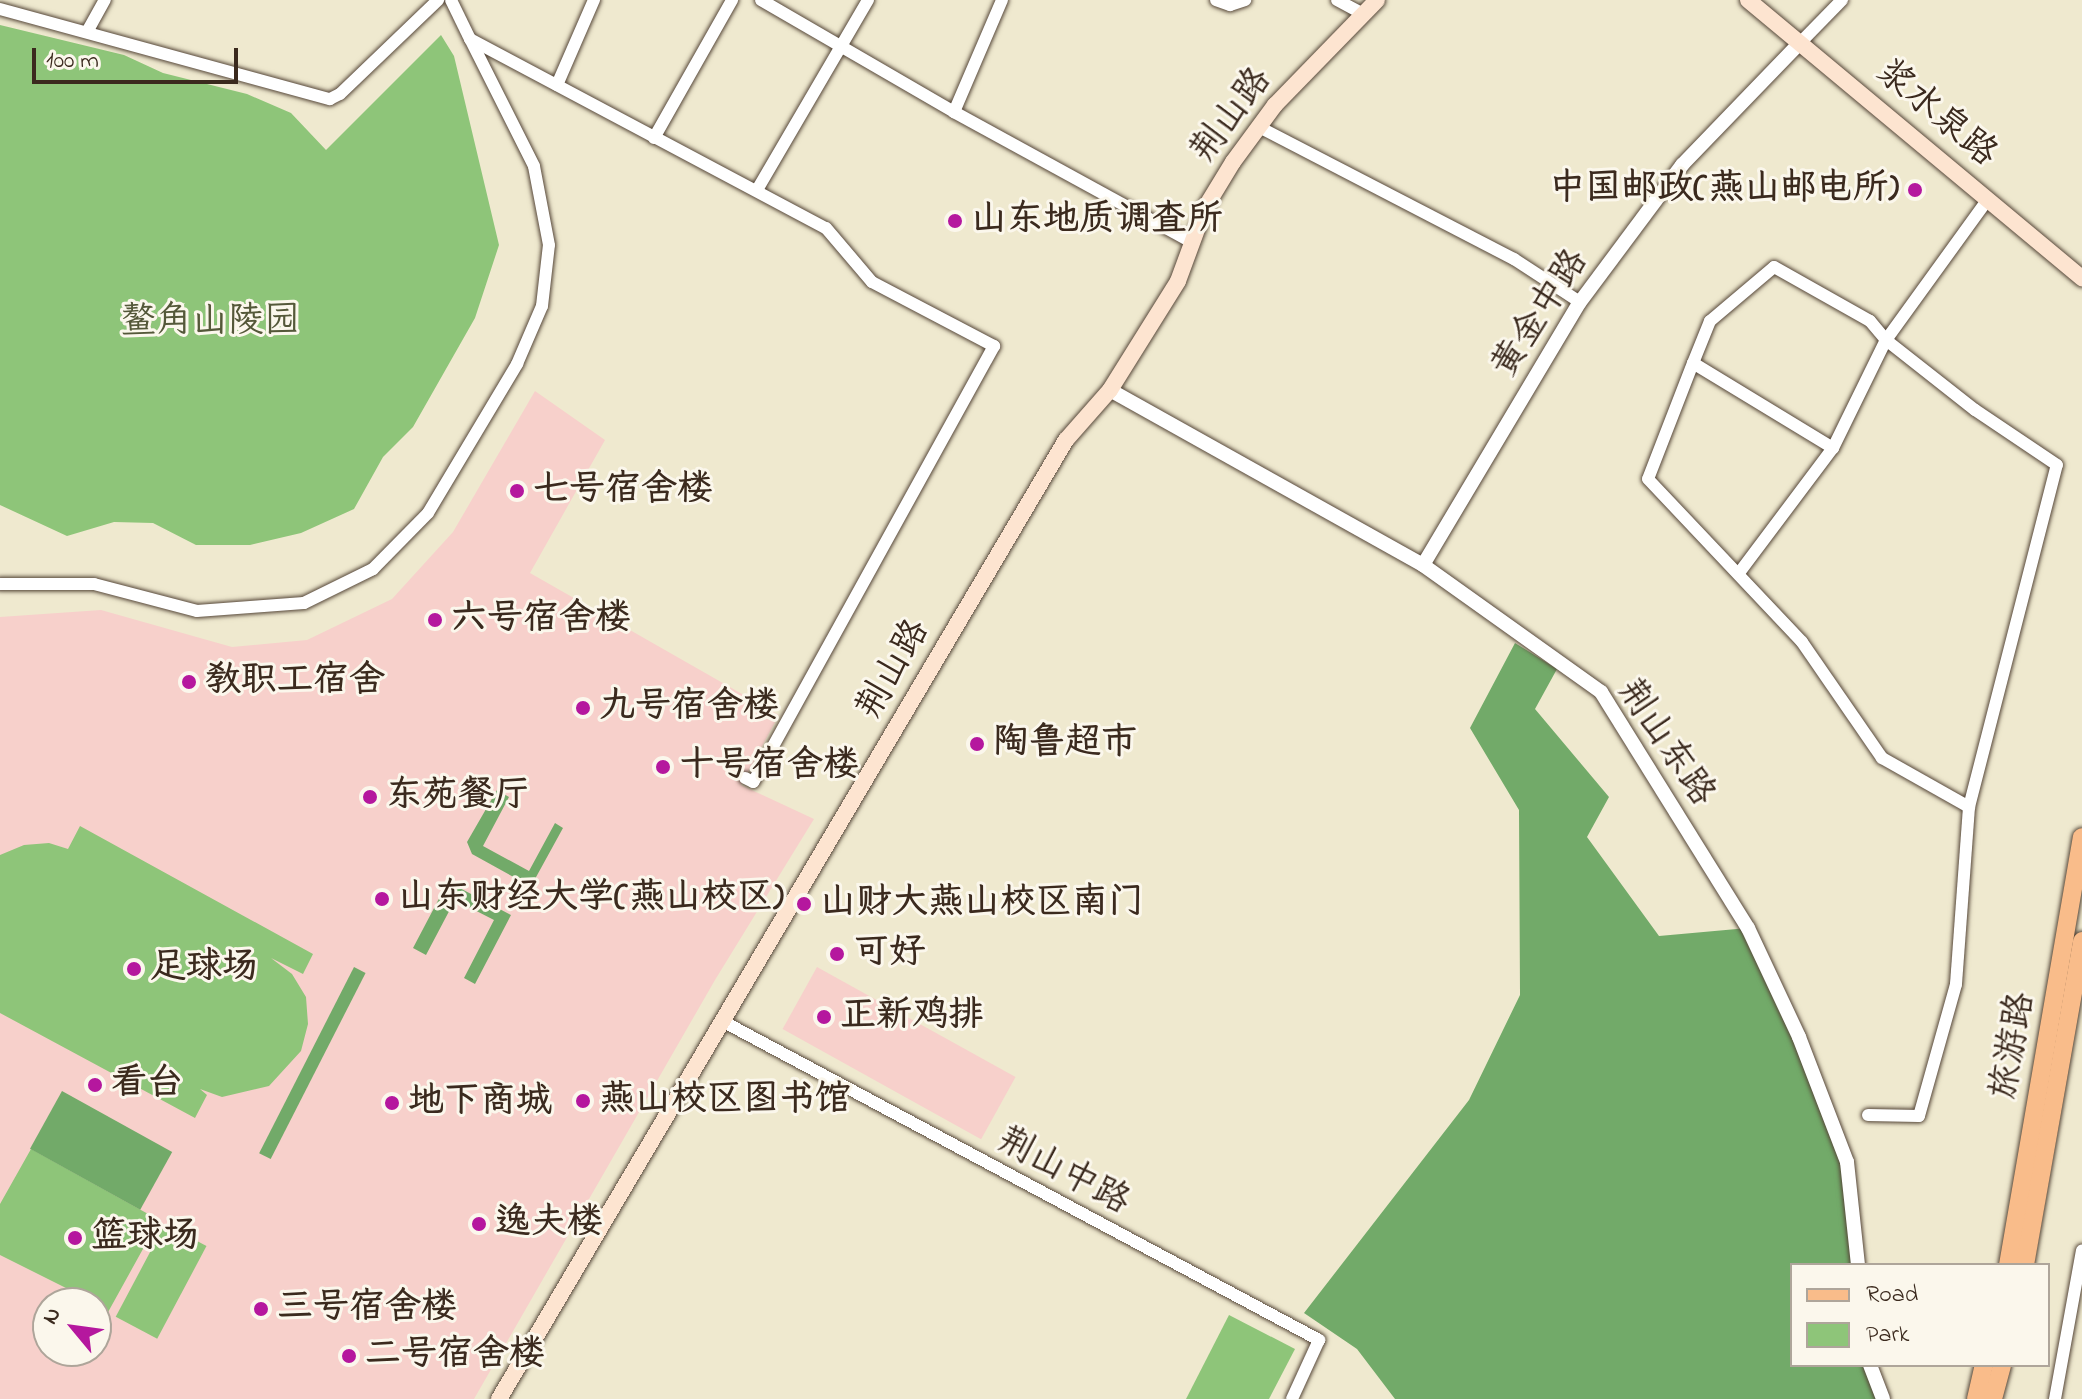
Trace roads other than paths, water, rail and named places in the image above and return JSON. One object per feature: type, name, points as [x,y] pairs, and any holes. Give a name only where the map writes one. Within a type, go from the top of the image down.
[{"type":"main road","name":"荆山路","points":[[499,1399],[1066,440],[1110,390],[1178,281],[1191,242],[1212,196],[1275,105],[1377,0]]},
{"type":"main road","name":"浆水泉路","points":[[1748,0],[2082,278]]},
{"type":"main road","name":"旅游路","points":[[2008,1263],[2082,837]]},
{"type":"main road","name":"旅游路","points":[[2025,1263],[2082,941]]},
{"type":"main road","points":[[1976,1399],[1984,1367]]},
{"type":"main road","points":[[1993,1399],[2001,1367]]},
{"type":"street","points":[[87,32],[105,0]]},
{"type":"street","points":[[0,9],[330,99],[340,94],[438,0]]},
{"type":"street","points":[[0,584],[94,584],[197,611],[304,603],[373,569],[428,513],[517,364],[542,306],[549,245],[534,166],[451,0]]},
{"type":"street","points":[[557,85],[594,0]]},
{"type":"street","points":[[654,138],[732,0]]},
{"type":"street","points":[[761,0],[954,112],[1191,242]]},
{"type":"street","points":[[757,190],[868,0]]},
{"type":"street","points":[[954,112],[1002,0]]},
{"type":"street","points":[[1216,0],[1230,5],[1245,0]]},
{"type":"street","points":[[1337,0],[1363,14]]},
{"type":"street","points":[[1800,43],[1842,0]]},
{"type":"street","points":[[470,39],[826,228],[872,282],[994,346],[753,782],[745,778]]},
{"type":"street","name":"黄金中路","points":[[1423,565],[1580,302],[1682,165],[1800,43]]},
{"type":"street","points":[[1261,128],[1514,259],[1580,302]]},
{"type":"street","points":[[1739,573],[1833,448],[1886,340],[1988,199]]},
{"type":"street","points":[[1868,1115],[1919,1116],[1956,984],[1969,807],[2057,465],[1975,410],[1886,340],[1870,321],[1774,267],[1710,321],[1648,479],[1802,642],[1882,758],[1969,807]]},
{"type":"street","points":[[1693,363],[1833,448]]},
{"type":"street","name":"荆山东路","points":[[1110,390],[1238,466],[1423,565],[1601,692],[1748,928],[1799,1037],[1847,1162],[1858,1263]]},
{"type":"street","name":"荆山中路","points":[[724,1022],[1319,1340],[1292,1399]]},
{"type":"street","points":[[2055,1399],[2082,1250]]},
{"type":"street","points":[[1871,1367],[1883,1399]]},
{"type":"place","name":"中国邮政(燕山邮电所)","points":[[1915,190]]},
{"type":"place","name":"山东地质调查所","points":[[955,221]]},
{"type":"place","name":"七号宿舍楼","points":[[517,491]]},
{"type":"place","name":"六号宿舍楼","points":[[435,620]]},
{"type":"place","name":"教职工宿舍","points":[[189,682]]},
{"type":"place","name":"九号宿舍楼","points":[[583,708]]},
{"type":"place","name":"陶鲁超市","points":[[977,744]]},
{"type":"place","name":"十号宿舍楼","points":[[663,767]]},
{"type":"place","name":"东苑餐厅","points":[[370,797]]},
{"type":"place","name":"山东财经大学(燕山校区)","points":[[382,899]]},
{"type":"place","name":"山财大燕山校区南门","points":[[804,904]]},
{"type":"place","name":"可好","points":[[837,954]]},
{"type":"place","name":"足球场","points":[[134,969]]},
{"type":"place","name":"正新鸡排","points":[[824,1017]]},
{"type":"place","name":"看台","points":[[95,1085]]},
{"type":"place","name":"燕山校区图书馆","points":[[583,1101]]},
{"type":"place","name":"地下商城","points":[[392,1103]]},
{"type":"place","name":"逸夫楼","points":[[479,1224]]},
{"type":"place","name":"篮球场","points":[[75,1238]]},
{"type":"place","name":"三号宿舍楼","points":[[261,1309]]},
{"type":"place","name":"二号宿舍楼","points":[[349,1356]]},
{"type":"park label","name":"鳌角山陵园","points":[[210,323]]}]
